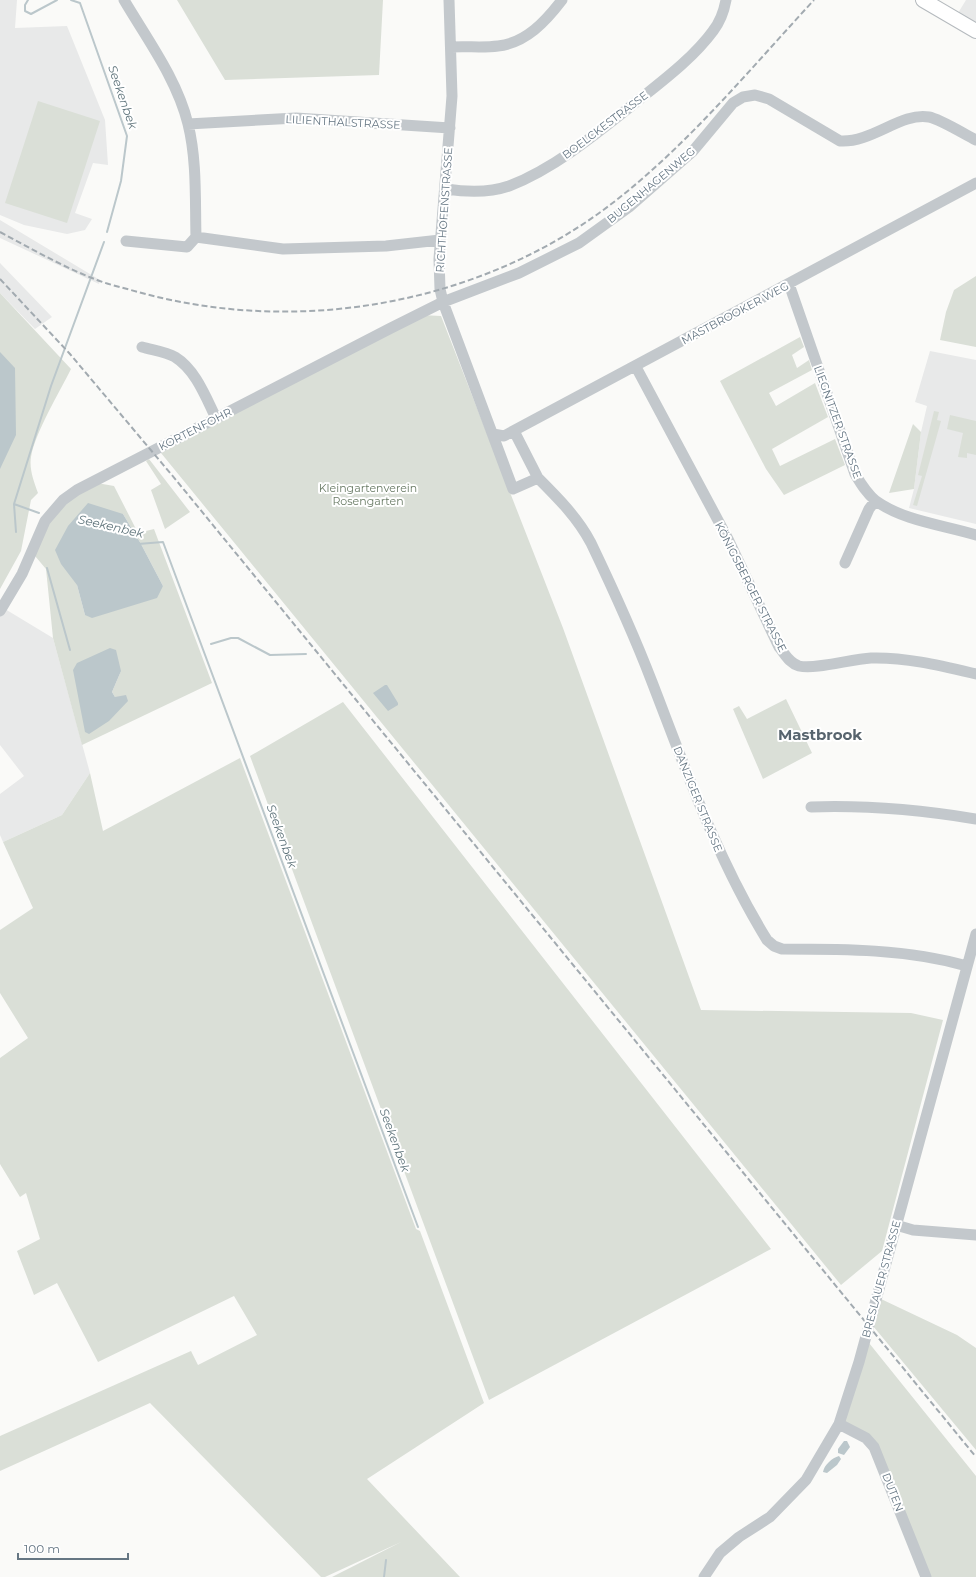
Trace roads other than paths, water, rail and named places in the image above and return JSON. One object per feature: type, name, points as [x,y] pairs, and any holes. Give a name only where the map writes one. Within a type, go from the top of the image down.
[{"type":"main road","points":[[923,0],[976,31]]},
{"type":"street","points":[[124,0],[174,86],[188,124],[193,149],[196,237],[187,247],[126,241]]},
{"type":"street","name":"RICHTHOFENSTRASSE","points":[[449,0],[452,47],[450,128],[446,189],[440,240],[439,277],[443,302],[492,434]]},
{"type":"street","points":[[452,47],[499,46],[517,41],[540,26],[562,0]]},
{"type":"street","name":"BOELCKESTRASSE","points":[[446,189],[485,191],[508,186],[552,164],[630,107],[665,79],[701,46],[714,30],[721,18],[726,0]]},
{"type":"street","name":"BUGENHAGENWEG","points":[[443,302],[519,273],[579,243],[629,207],[693,151],[733,103],[743,97],[755,95],[769,98],[840,141],[852,142],[916,116],[930,117],[976,140]]},
{"type":"street","name":"LILIENTHALSTRASSE","points":[[188,124],[296,118],[450,128]]},
{"type":"street","name":"MASTBROOKER WEG","points":[[492,434],[504,436],[514,431],[636,367],[976,183]]},
{"type":"street","points":[[196,237],[282,249],[386,246],[440,240]]},
{"type":"street","name":"LIEGNITZER STRASSE","points":[[789,284],[855,474],[863,488],[876,501],[900,514],[976,535]]},
{"type":"street","name":"KORTENFOHR","points":[[0,612],[22,574],[45,521],[63,500],[77,490],[443,302]]},
{"type":"street","points":[[142,347],[174,357],[188,368],[216,418]]},
{"type":"street","name":"KÖNIGSBERGER STRASSE","points":[[636,367],[728,539],[776,640],[789,660],[798,666],[815,667],[848,660],[872,658],[912,660],[976,674]]},
{"type":"street","name":"DANZIGER STRASSE","points":[[514,431],[538,478],[563,503],[584,529],[591,543],[652,681],[692,788],[720,853],[767,940],[774,946],[782,949],[847,950],[908,954],[942,959],[967,966]]},
{"type":"street","points":[[492,434],[513,489],[538,478]]},
{"type":"street","points":[[845,563],[869,509],[876,501]]},
{"type":"street","points":[[811,807],[879,807],[926,810],[976,819]]},
{"type":"street","name":"BRESLAUER STRASSE","points":[[704,1577],[720,1553],[739,1537],[770,1517],[806,1480],[839,1424],[855,1376],[976,934]]},
{"type":"street","points":[[896,1226],[913,1230],[976,1235]]},
{"type":"street","name":"DUTEN","points":[[839,1424],[866,1438],[874,1447],[926,1577]]},
{"type":"water","points":[[0,352],[15,368],[16,435],[0,469]]},
{"type":"water","points":[[88,503],[123,514],[163,586],[157,598],[92,618],[85,615],[77,585],[61,564],[55,550],[68,526]]},
{"type":"water","points":[[110,648],[116,650],[121,671],[112,692],[115,697],[126,695],[128,701],[109,721],[89,734],[85,732],[73,670],[77,663]]},
{"type":"water","points":[[387,685],[398,703],[398,705],[388,711],[373,693]]},
{"type":"water","points":[[844,1441],[847,1441],[850,1447],[844,1455],[838,1453],[838,1449]]},
{"type":"water","points":[[839,1456],[841,1459],[837,1465],[827,1473],[823,1472],[829,1462]]},
{"type":"waterway","name":"Seekenbek","points":[[28,0],[25,5],[25,11],[31,14],[57,0]]},
{"type":"waterway","name":"Seekenbek","points":[[71,0],[80,3],[127,136],[121,181],[107,232]]},
{"type":"waterway","name":"Seekenbek","points":[[39,513],[14,504],[51,386],[104,242]]},
{"type":"waterway","points":[[14,504],[16,532]]},
{"type":"waterway","name":"Seekenbek","points":[[138,544],[163,542],[418,1227]]},
{"type":"waterway","points":[[47,568],[70,650]]},
{"type":"waterway","points":[[211,644],[231,638],[238,638],[270,655],[306,654]]},
{"type":"waterway","points":[[384,1577],[386,1560]]},
{"type":"railway","points":[[0,232],[60,264],[97,280],[138,292],[200,305],[263,311],[326,310],[389,302],[451,286],[511,264],[567,234],[619,198],[671,153],[696,128],[744,78],[814,0]]},
{"type":"railway","points":[[0,279],[70,354],[176,480],[976,1457]]},
{"type":"district","name":"Mastbrook","points":[[820,734]]},
{"type":"park label","name":"Kleingartenverein Rosengarten","points":[[368,494]]}]
